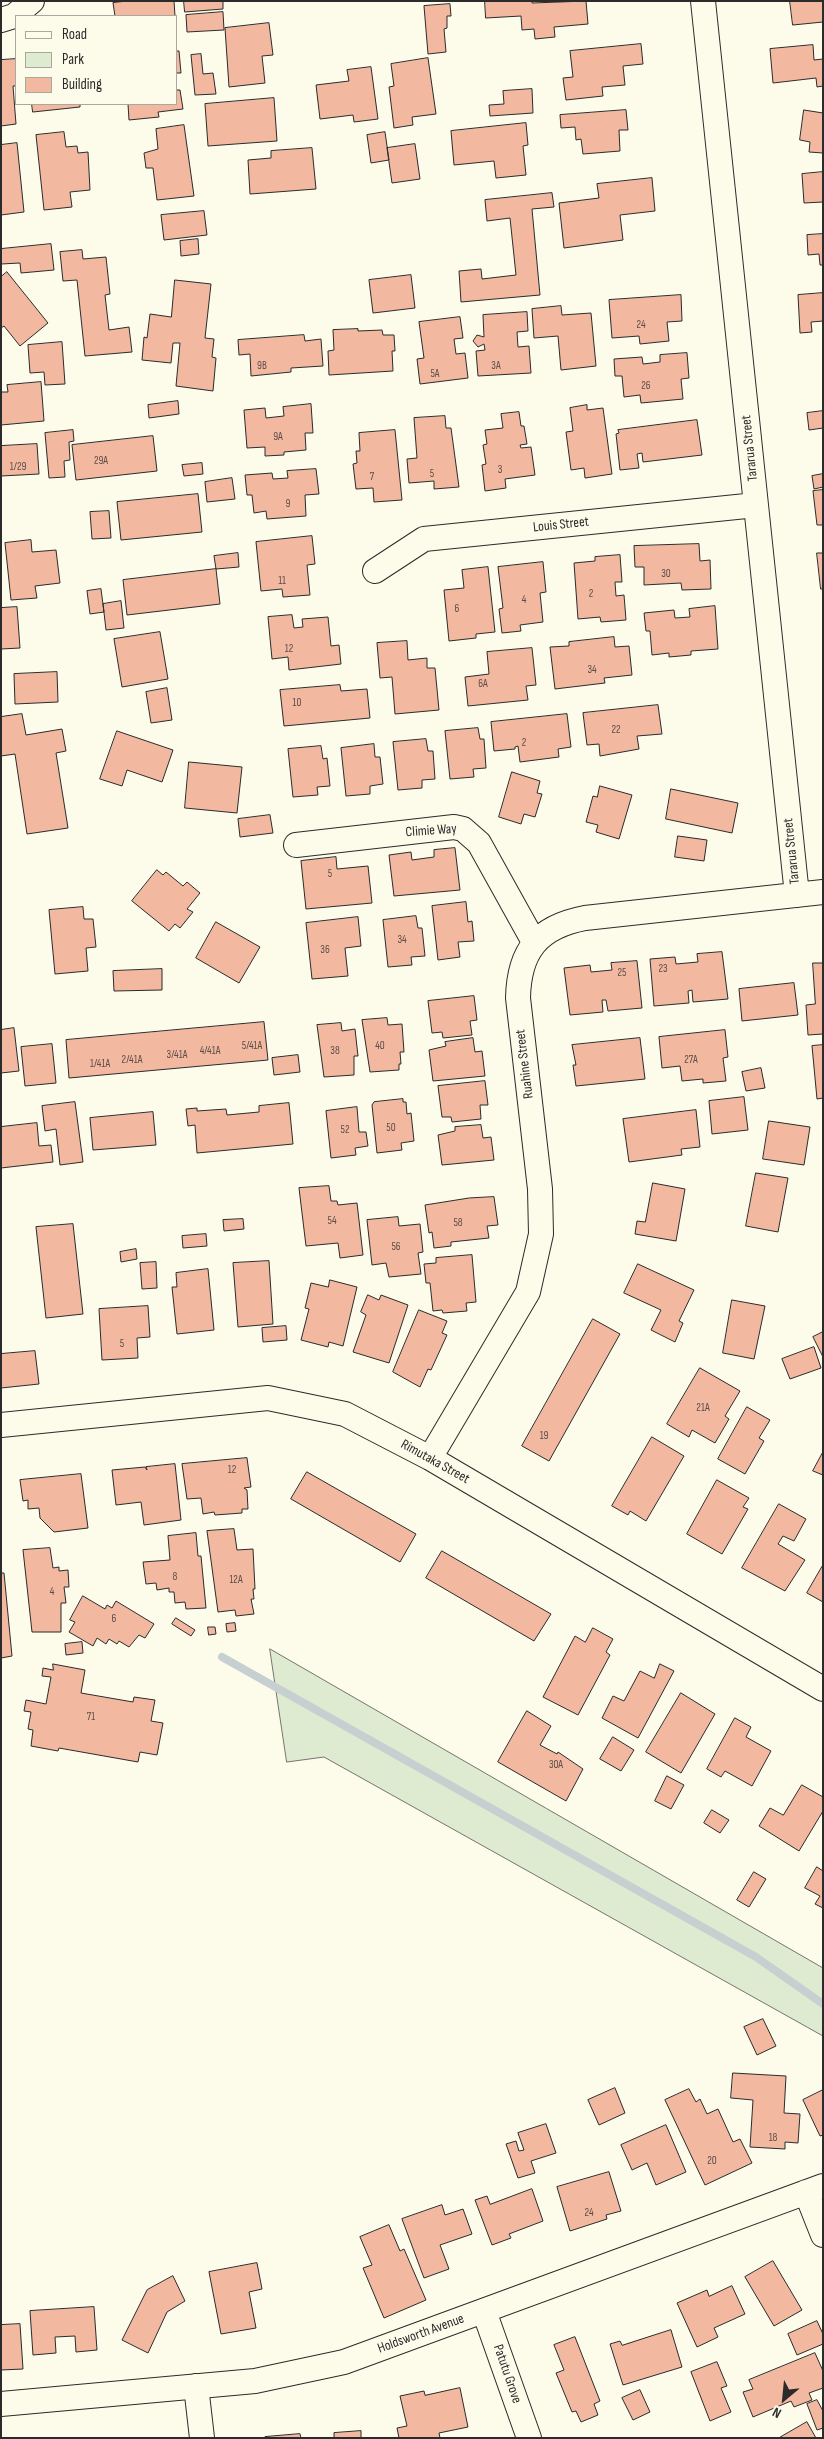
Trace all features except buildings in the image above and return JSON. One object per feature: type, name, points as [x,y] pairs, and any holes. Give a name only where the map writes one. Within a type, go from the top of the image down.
[{"type":"street","points":[[15,15],[32,1]]},
{"type":"street","name":"Tararua Street","points":[[703,1],[797,894]]},
{"type":"street","points":[[1,20],[15,15]]},
{"type":"street","name":"Louis Street","points":[[375,571],[424,539],[756,505]]},
{"type":"street","name":"Climie Way","points":[[296,845],[454,827],[463,829],[479,843],[534,942]]},
{"type":"street","points":[[534,942],[547,932],[571,920],[823,892]]},
{"type":"street","name":"Ruahine Street","points":[[430,1458],[528,1292],[541,1234],[540,1189],[518,998],[518,976],[534,942]]},
{"type":"street","name":"Rimutaka Street","points":[[1,1425],[268,1398],[345,1414],[430,1458],[823,1689]]},
{"type":"street","points":[[814,2189],[823,2235]]},
{"type":"street","name":"Holdsworth Avenue","points":[[1,2404],[255,2381],[344,2362],[814,2189]]},
{"type":"street","name":"Patutu Grove","points":[[484,2311],[529,2438]]},
{"type":"street","points":[[196,2386],[202,2438]]},
{"type":"green space","points":[[270,1649],[823,1968],[823,2036],[324,1757],[287,1762]]},
{"type":"waterway","points":[[222,1657],[756,1957],[823,2004]]}]
